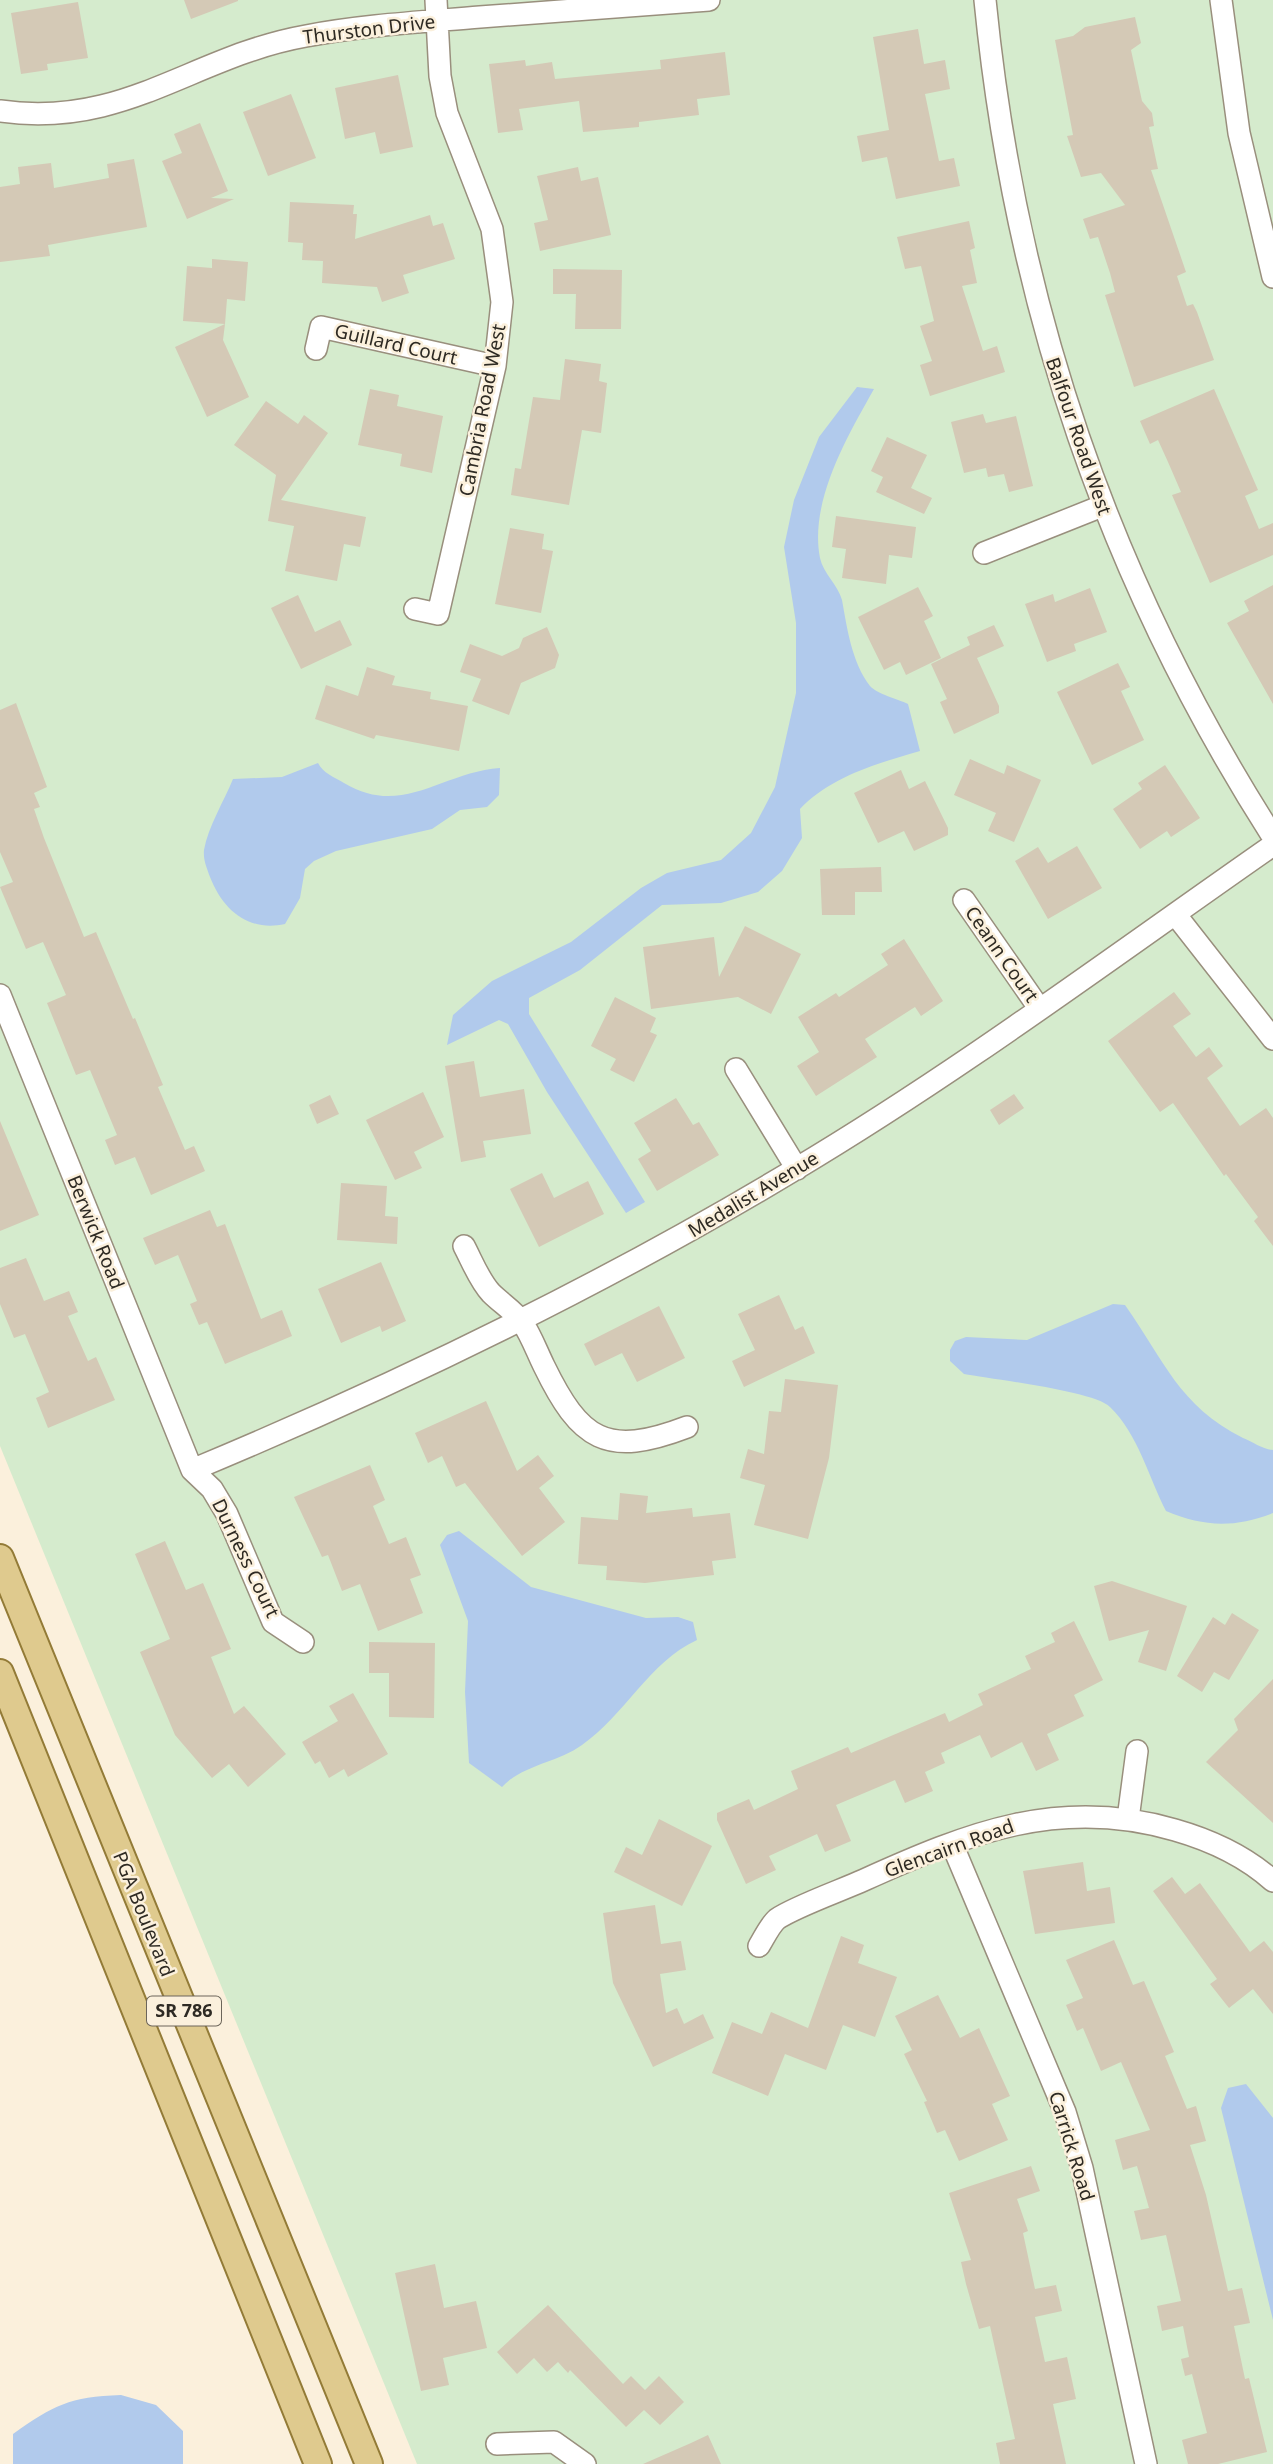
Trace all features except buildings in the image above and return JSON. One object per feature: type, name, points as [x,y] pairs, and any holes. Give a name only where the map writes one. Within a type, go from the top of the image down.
[{"type":"main road","name":"PGA Boulevard","points":[[0,1558],[369,2464]]},
{"type":"main road","name":"SR 786","points":[[0,1673],[318,2464]]},
{"type":"street","name":"Thurston Drive","points":[[0,111],[57,114],[92,110],[127,101],[209,65],[265,46],[436,10],[709,0]]},
{"type":"street","name":"Balfour Road West","points":[[985,0],[1005,163],[1024,254],[1059,382],[1102,506],[1163,645],[1200,716],[1273,837]]},
{"type":"street","points":[[1221,0],[1239,133],[1273,277]]},
{"type":"street","name":"Cambria Road West","points":[[415,609],[438,614],[495,366],[502,302],[492,229],[447,113],[440,76],[436,10]]},
{"type":"street","name":"Guillard Court","points":[[316,349],[321,327],[495,366]]},
{"type":"street","points":[[984,553],[1102,506]]},
{"type":"street","name":"Medalist Avenue","points":[[192,1470],[402,1380],[522,1322],[657,1251],[797,1169],[1039,1008],[1273,845]]},
{"type":"street","name":"Ceann Court","points":[[964,900],[1039,1008]]},
{"type":"street","points":[[1175,914],[1273,1039]]},
{"type":"street","name":"Berwick Road","points":[[0,995],[192,1470]]},
{"type":"street","points":[[736,1069],[797,1169]]},
{"type":"street","points":[[464,1246],[488,1290],[522,1322],[564,1407],[584,1428],[601,1437],[629,1442],[659,1438],[687,1427]]},
{"type":"street","name":"Durness Court","points":[[192,1470],[212,1489],[227,1514],[273,1622],[303,1643]]},
{"type":"street","points":[[1128,1819],[1137,1751]]},
{"type":"street","name":"Glencairn Road","points":[[759,1946],[776,1920],[952,1843],[1019,1822],[1094,1815],[1128,1819],[1190,1834],[1251,1863],[1273,1881]]},
{"type":"street","name":"Carrick Road","points":[[952,1843],[1065,2112],[1082,2168],[1146,2464]]},
{"type":"street","points":[[498,2444],[554,2442],[585,2464]]},
{"type":"green space","points":[[0,0],[1273,0],[1273,2464],[417,2464],[0,1446]]},
{"type":"water","points":[[857,387],[874,389],[842,449],[825,493],[818,537],[820,558],[842,600],[851,645],[864,677],[877,691],[908,704],[920,751],[856,772],[812,798],[800,809],[802,838],[782,871],[758,892],[721,903],[662,905],[580,970],[529,998],[529,1014],[645,1202],[626,1213],[547,1092],[508,1024],[499,1020],[447,1045],[453,1015],[492,981],[571,942],[641,888],[667,873],[721,860],[751,833],[775,787],[796,693],[796,623],[784,547],[794,500],[819,437]]},
{"type":"water","points":[[318,763],[326,772],[344,783],[365,793],[385,796],[404,795],[479,771],[500,768],[499,795],[487,807],[460,810],[432,829],[336,851],[314,861],[305,869],[300,898],[285,924],[272,926],[248,921],[238,916],[222,899],[210,877],[204,850],[213,823],[233,779],[282,777]]},
{"type":"water","points":[[1113,1304],[1125,1305],[1175,1380],[1203,1411],[1243,1438],[1273,1450],[1273,1513],[1245,1521],[1219,1524],[1193,1520],[1166,1511],[1136,1443],[1110,1407],[1100,1401],[1064,1391],[964,1374],[950,1361],[950,1350],[955,1341],[966,1337],[1027,1340]]},
{"type":"water","points":[[459,1531],[531,1587],[646,1618],[678,1617],[693,1622],[697,1640],[665,1661],[611,1719],[582,1745],[519,1774],[502,1787],[469,1763],[465,1692],[468,1621],[440,1545],[447,1535]]},
{"type":"water","points":[[1246,2084],[1273,2118],[1273,2320],[1221,2108],[1228,2088]]},
{"type":"water","points":[[121,2395],[156,2405],[183,2431],[183,2464],[13,2464],[13,2434],[40,2416],[63,2404]]}]
